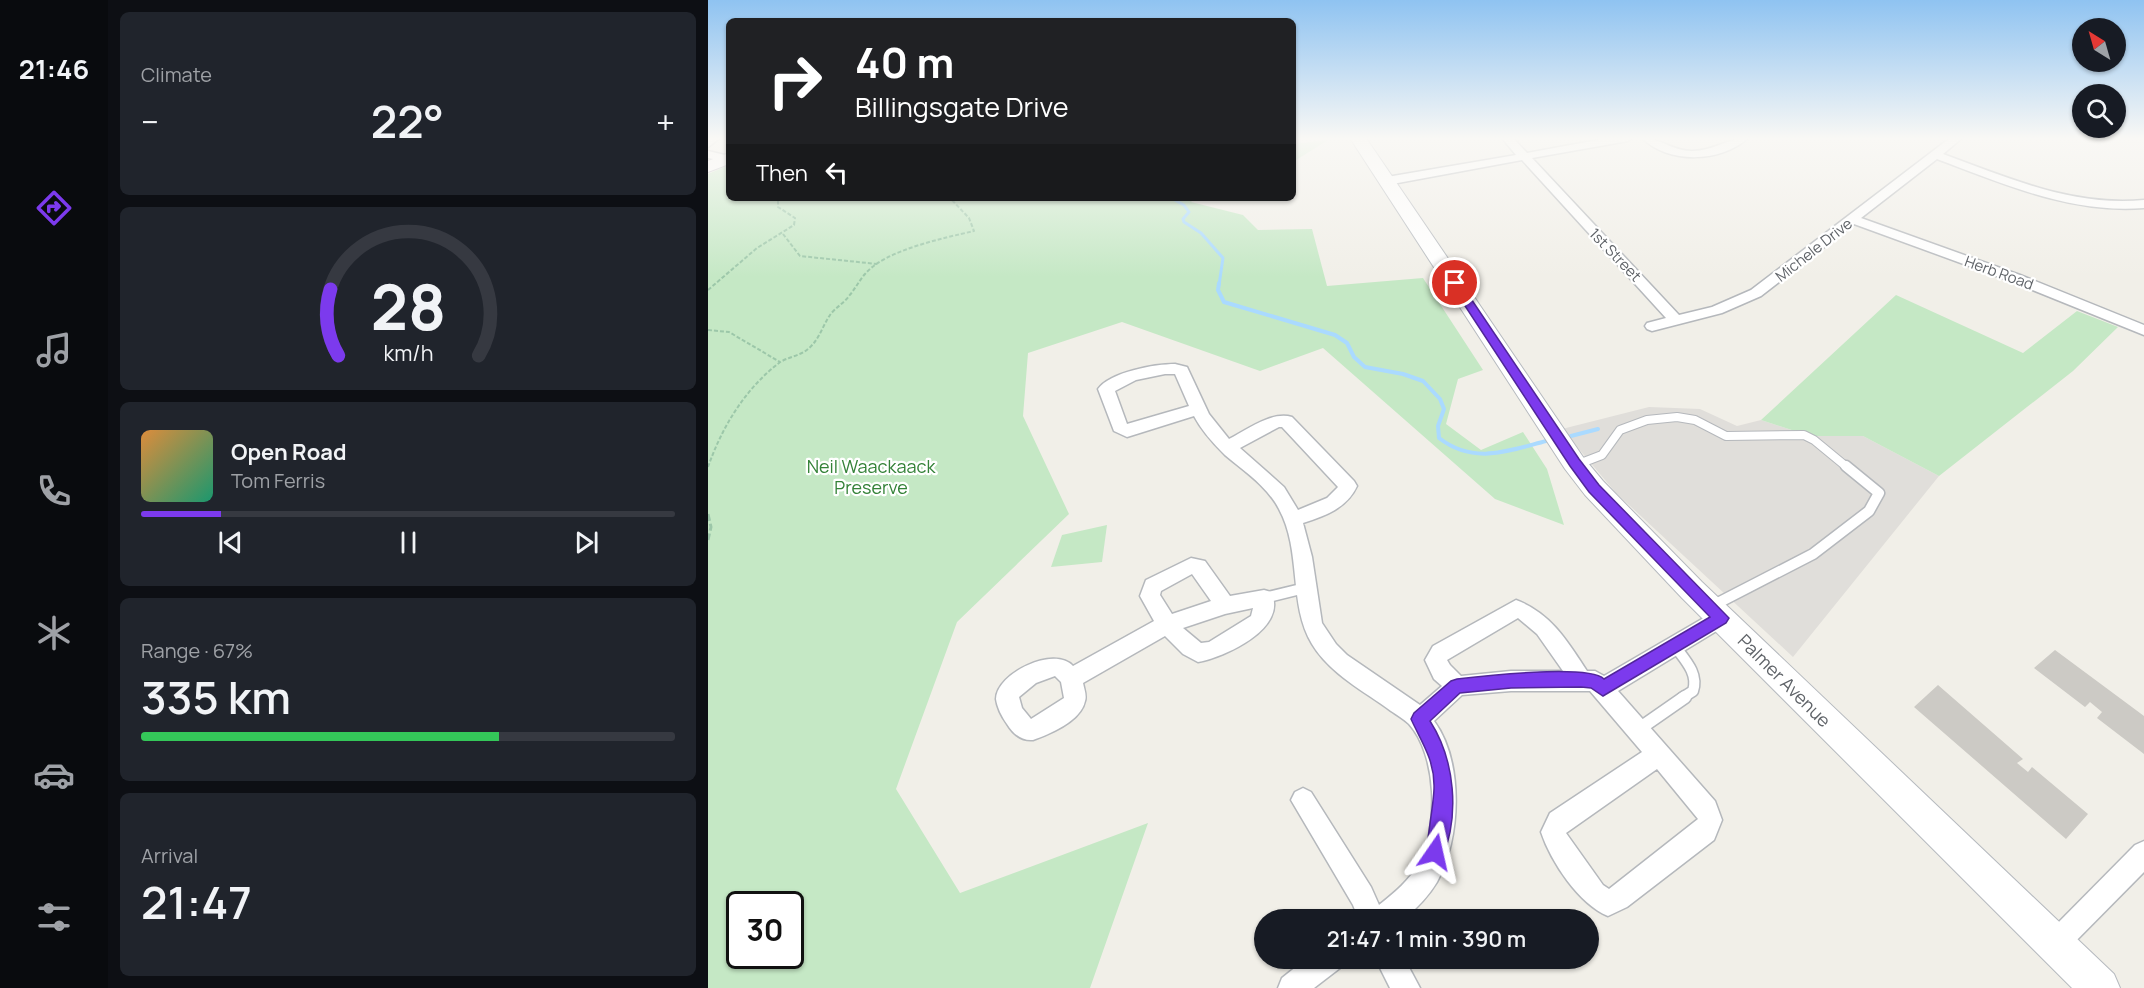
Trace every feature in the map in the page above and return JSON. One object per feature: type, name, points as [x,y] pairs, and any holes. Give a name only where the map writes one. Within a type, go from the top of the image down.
[{"type":"street","name":"Palmer Avenue","points":[[1389,184],[1576,465],[1637,534],[2100,988]]},
{"type":"street","name":"1st Street","points":[[1548,184],[1675,319]]},
{"type":"street","name":"Michele Drive","points":[[1652,326],[1717,310],[1756,293],[1898,184]]},
{"type":"street","points":[[2024,184],[2070,200],[2121,207],[2144,204]]},
{"type":"street","name":"Herb Road","points":[[1853,219],[2016,278],[2144,330]]},
{"type":"street","points":[[1198,409],[1136,429],[1122,429],[1106,389],[1115,383],[1163,368],[1176,368],[1180,371],[1210,429],[1227,447],[1270,483],[1293,519],[1312,624],[1318,639],[1330,654],[1420,719],[1432,740],[1439,759],[1443,784],[1439,838],[1431,867],[1419,886],[1393,909]]},
{"type":"street","points":[[1227,447],[1276,422],[1286,421],[1348,486],[1343,496],[1311,514],[1293,519]]},
{"type":"street","points":[[1071,678],[1168,624],[1225,605],[1264,598],[1262,615],[1258,622],[1244,633],[1204,652],[1198,653],[1192,650],[1168,624],[1159,613],[1149,591],[1191,566],[1198,567],[1203,572],[1225,605]]},
{"type":"street","points":[[1457,686],[1442,672],[1436,660],[1440,653],[1516,609],[1529,612],[1561,650],[1581,680]]},
{"type":"street","points":[[1603,688],[1674,645],[1715,613]]},
{"type":"street","points":[[1420,719],[1457,686],[1511,681],[1581,680],[1595,681],[1603,688],[1639,729],[1706,810],[1710,820],[1705,831],[1618,898],[1608,903],[1594,894],[1556,840],[1553,832],[1559,822],[1659,754]]},
{"type":"street","points":[[1303,800],[1362,896],[1367,909]]},
{"type":"street","points":[[2055,944],[2144,854]]},
{"type":"street","points":[[1292,988],[1316,969]]},
{"type":"street","points":[[1395,969],[1406,988]]},
{"type":"lane","points":[[1576,465],[1602,455],[1620,430],[1647,420],[1677,417],[1695,420],[1726,436],[1804,435],[1814,440],[1880,493],[1869,512],[1813,554],[1715,613]]},
{"type":"lane","points":[[1264,598],[1305,588]]},
{"type":"lane","points":[[1639,729],[1694,691],[1695,675],[1674,645]]},
{"type":"path","points":[[708,290],[758,248],[794,225],[795,218],[778,207],[778,201]]},
{"type":"path","points":[[708,467],[716,444],[739,403],[780,362],[796,356],[815,342],[824,330],[830,315],[849,297],[866,272],[920,244],[974,231],[971,219],[952,201]]},
{"type":"path","points":[[783,234],[800,256],[879,264]]},
{"type":"path","points":[[708,330],[729,332],[780,362]]},
{"type":"path","points":[[708,514],[711,528],[708,540]]},
{"type":"shaded area","points":[[1649,407],[1700,409],[1737,426],[1761,420],[1810,436],[1863,436],[1939,476],[1793,657],[1616,493],[1562,429]]},
{"type":"green space","name":"Neil Waackaack Preserve","points":[[708,184],[726,184],[726,201],[1192,201],[1243,215],[1258,230],[1312,229],[1327,286],[1423,278],[1483,370],[1458,379],[1446,424],[1481,450],[1523,432],[1547,469],[1564,525],[1495,499],[1323,348],[1260,371],[1122,322],[1028,353],[1023,416],[1069,514],[957,622],[896,789],[960,893],[1148,823],[1090,988],[708,988]]},
{"type":"green space","points":[[1896,295],[2023,353],[2077,311],[2118,327],[2073,371],[1939,476],[1863,436],[1810,436],[1761,420]]},
{"type":"green space","points":[[1107,525],[1102,562],[1051,567],[1062,535]]},
{"type":"building","points":[[2055,650],[2144,716],[2144,754],[2097,718],[2102,712],[2090,702],[2085,707],[2034,668]]},
{"type":"building","points":[[1938,685],[2023,759],[2017,763],[2028,772],[2032,767],[2088,814],[2066,839],[1914,707]]},
{"type":"waterway","points":[[1177,201],[1184,205],[1189,212],[1183,219],[1184,222],[1201,233],[1223,258],[1219,285]]},
{"type":"waterway","points":[[1219,283],[1218,290],[1224,302],[1335,335],[1347,343],[1354,357],[1365,367],[1403,374],[1423,381],[1440,399],[1444,409],[1438,426],[1439,438],[1452,446],[1465,451],[1491,453],[1505,452],[1546,441]]},
{"type":"waterway","points":[[1571,436],[1598,429]]},
{"type":"route","points":[[1435,852],[1441,823],[1443,784],[1439,759],[1432,740],[1420,719],[1457,686],[1511,681],[1581,680],[1595,681],[1603,688],[1721,618],[1637,534],[1574,463],[1455,283]]}]
